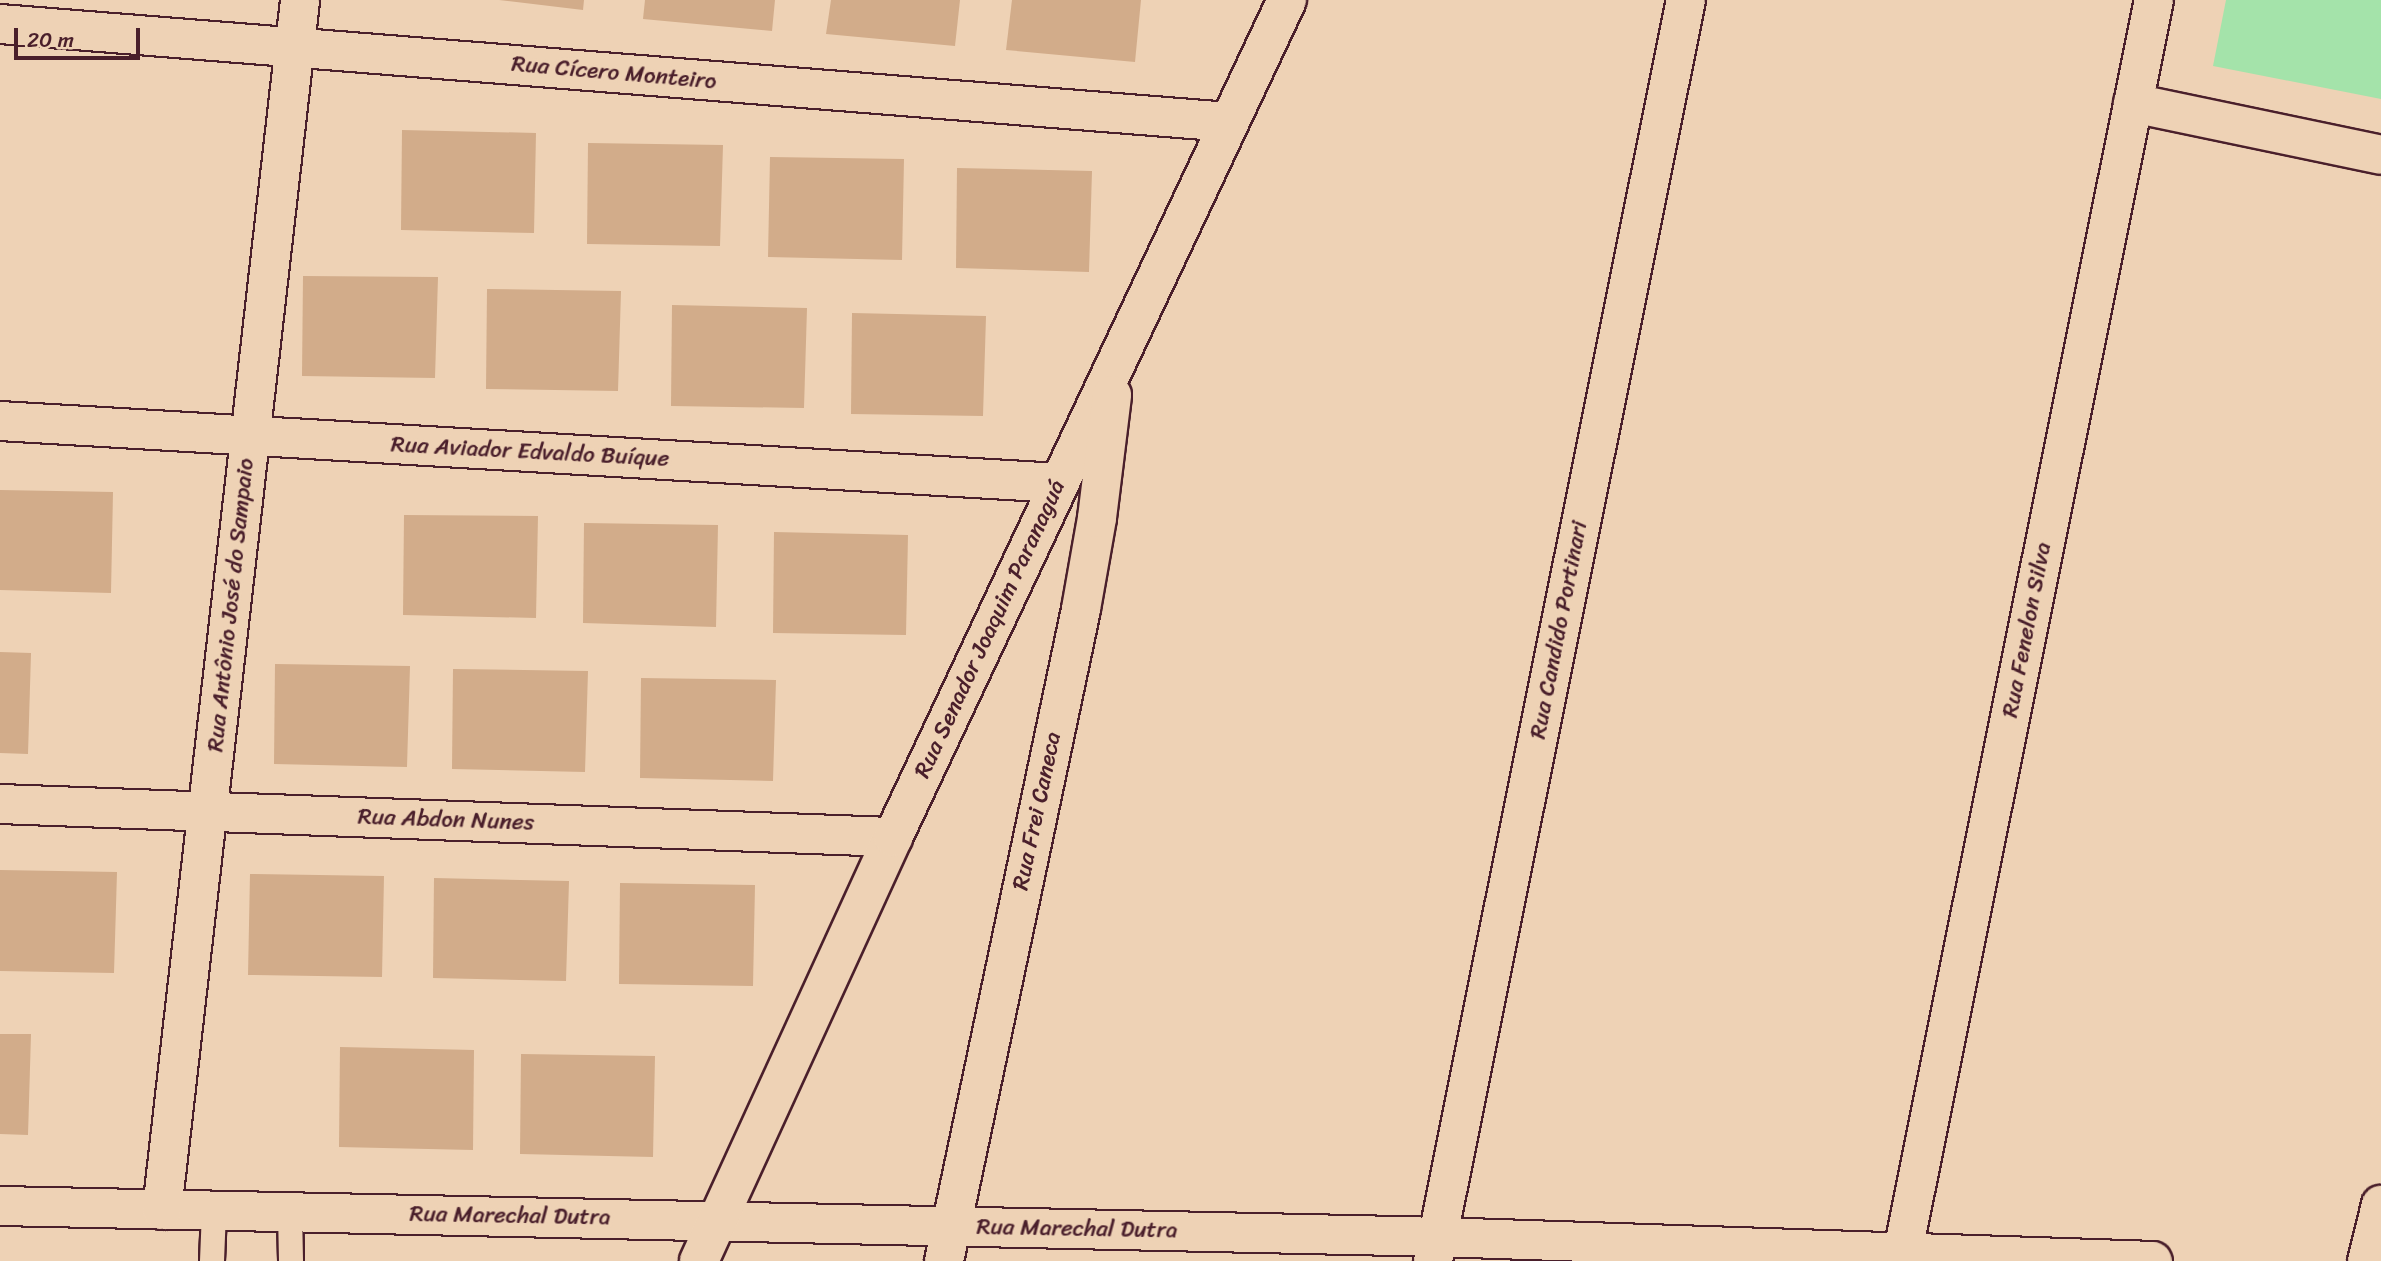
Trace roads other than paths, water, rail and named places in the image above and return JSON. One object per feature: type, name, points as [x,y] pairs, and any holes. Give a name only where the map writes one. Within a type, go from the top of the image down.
[{"type":"street","name":"Rua Antônio José do Sampaio","points":[[162,1210],[300,0]]},
{"type":"street","name":"Rua Senador Joaquim Paranaguá","points":[[699,1261],[893,837],[1287,0]]},
{"type":"street","name":"Rua Candido Portinari","points":[[1435,1249],[1686,0]]},
{"type":"street","name":"Rua Fenelon Silva","points":[[1902,1256],[2154,0]]},
{"type":"street","name":"Rua Cícero Monteiro","points":[[0,24],[1228,122]]},
{"type":"street","points":[[2133,103],[2381,155]]},
{"type":"street","name":"Rua Frei Caneca","points":[[947,1244],[1080,609],[1097,518],[1117,358]]},
{"type":"street","name":"Rua Aviador Edvaldo Buíque","points":[[0,421],[1059,483]]},
{"type":"street","name":"Rua Abdon Nunes","points":[[0,804],[893,837]]},
{"type":"street","points":[[2367,1261],[2381,1205]]},
{"type":"street","name":"Rua Marechal Dutra","points":[[0,1206],[717,1220],[947,1244],[2153,1261]]},
{"type":"lane","points":[[212,1261],[214,1211]]},
{"type":"lane","points":[[290,1212],[291,1261]]}]
